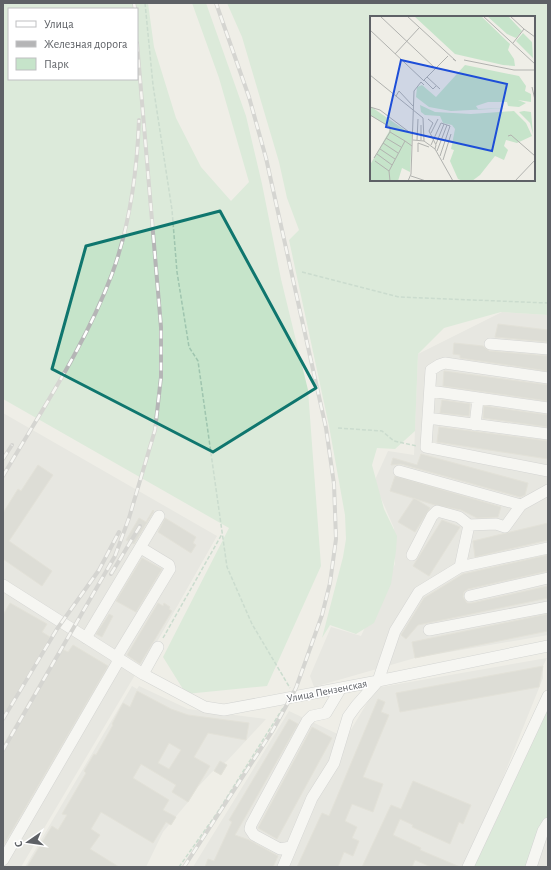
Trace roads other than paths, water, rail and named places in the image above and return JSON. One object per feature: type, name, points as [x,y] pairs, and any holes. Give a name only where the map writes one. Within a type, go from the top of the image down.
[{"type":"street","points":[[490,344],[548,349]]},
{"type":"street","points":[[548,378],[445,363],[439,365],[431,370],[426,447],[548,471]]},
{"type":"street","points":[[430,391],[548,408]]},
{"type":"street","points":[[476,425],[478,399]]},
{"type":"street","points":[[428,418],[548,434]]},
{"type":"street","points":[[399,472],[521,504]]},
{"type":"street","points":[[412,555],[432,516],[437,511],[458,517],[469,525],[496,524],[505,527],[521,504],[548,490]]},
{"type":"street","points":[[86,638],[159,516]]},
{"type":"street","points":[[460,567],[469,525]]},
{"type":"street","points":[[3,860],[170,569],[169,565],[141,548]]},
{"type":"street","points":[[283,867],[312,798],[334,763],[348,717],[378,681],[394,630],[419,592],[460,567],[548,548]]},
{"type":"street","points":[[470,596],[548,578]]},
{"type":"street","name":"Улица Пензенская","points":[[4,587],[143,674],[205,707],[218,710],[378,681],[548,646]]},
{"type":"street","points":[[429,630],[548,607]]},
{"type":"street","points":[[143,674],[158,647]]},
{"type":"street","points":[[291,847],[280,848],[254,835],[250,829],[251,825],[307,721],[312,716],[326,713],[341,688]]},
{"type":"street","points":[[468,867],[548,696]]},
{"type":"street","points":[[531,867],[542,831],[548,823]]},
{"type":"railway","points":[[134,3],[135,8]]},
{"type":"railway","points":[[184,867],[273,730],[296,688],[322,615],[330,583],[336,539],[334,484],[326,428],[266,158],[249,97],[216,3]]},
{"type":"railway","points":[[3,750],[115,556],[129,518],[155,430],[161,377],[161,327],[138,55]]},
{"type":"railway","points":[[3,476],[62,378],[89,327],[112,274],[124,237],[132,198],[139,120]]},
{"type":"railway","points":[[3,459],[12,445]]},
{"type":"railway","points":[[111,574],[140,526]]},
{"type":"railway","points":[[3,719],[57,629],[99,570],[119,532]]}]
